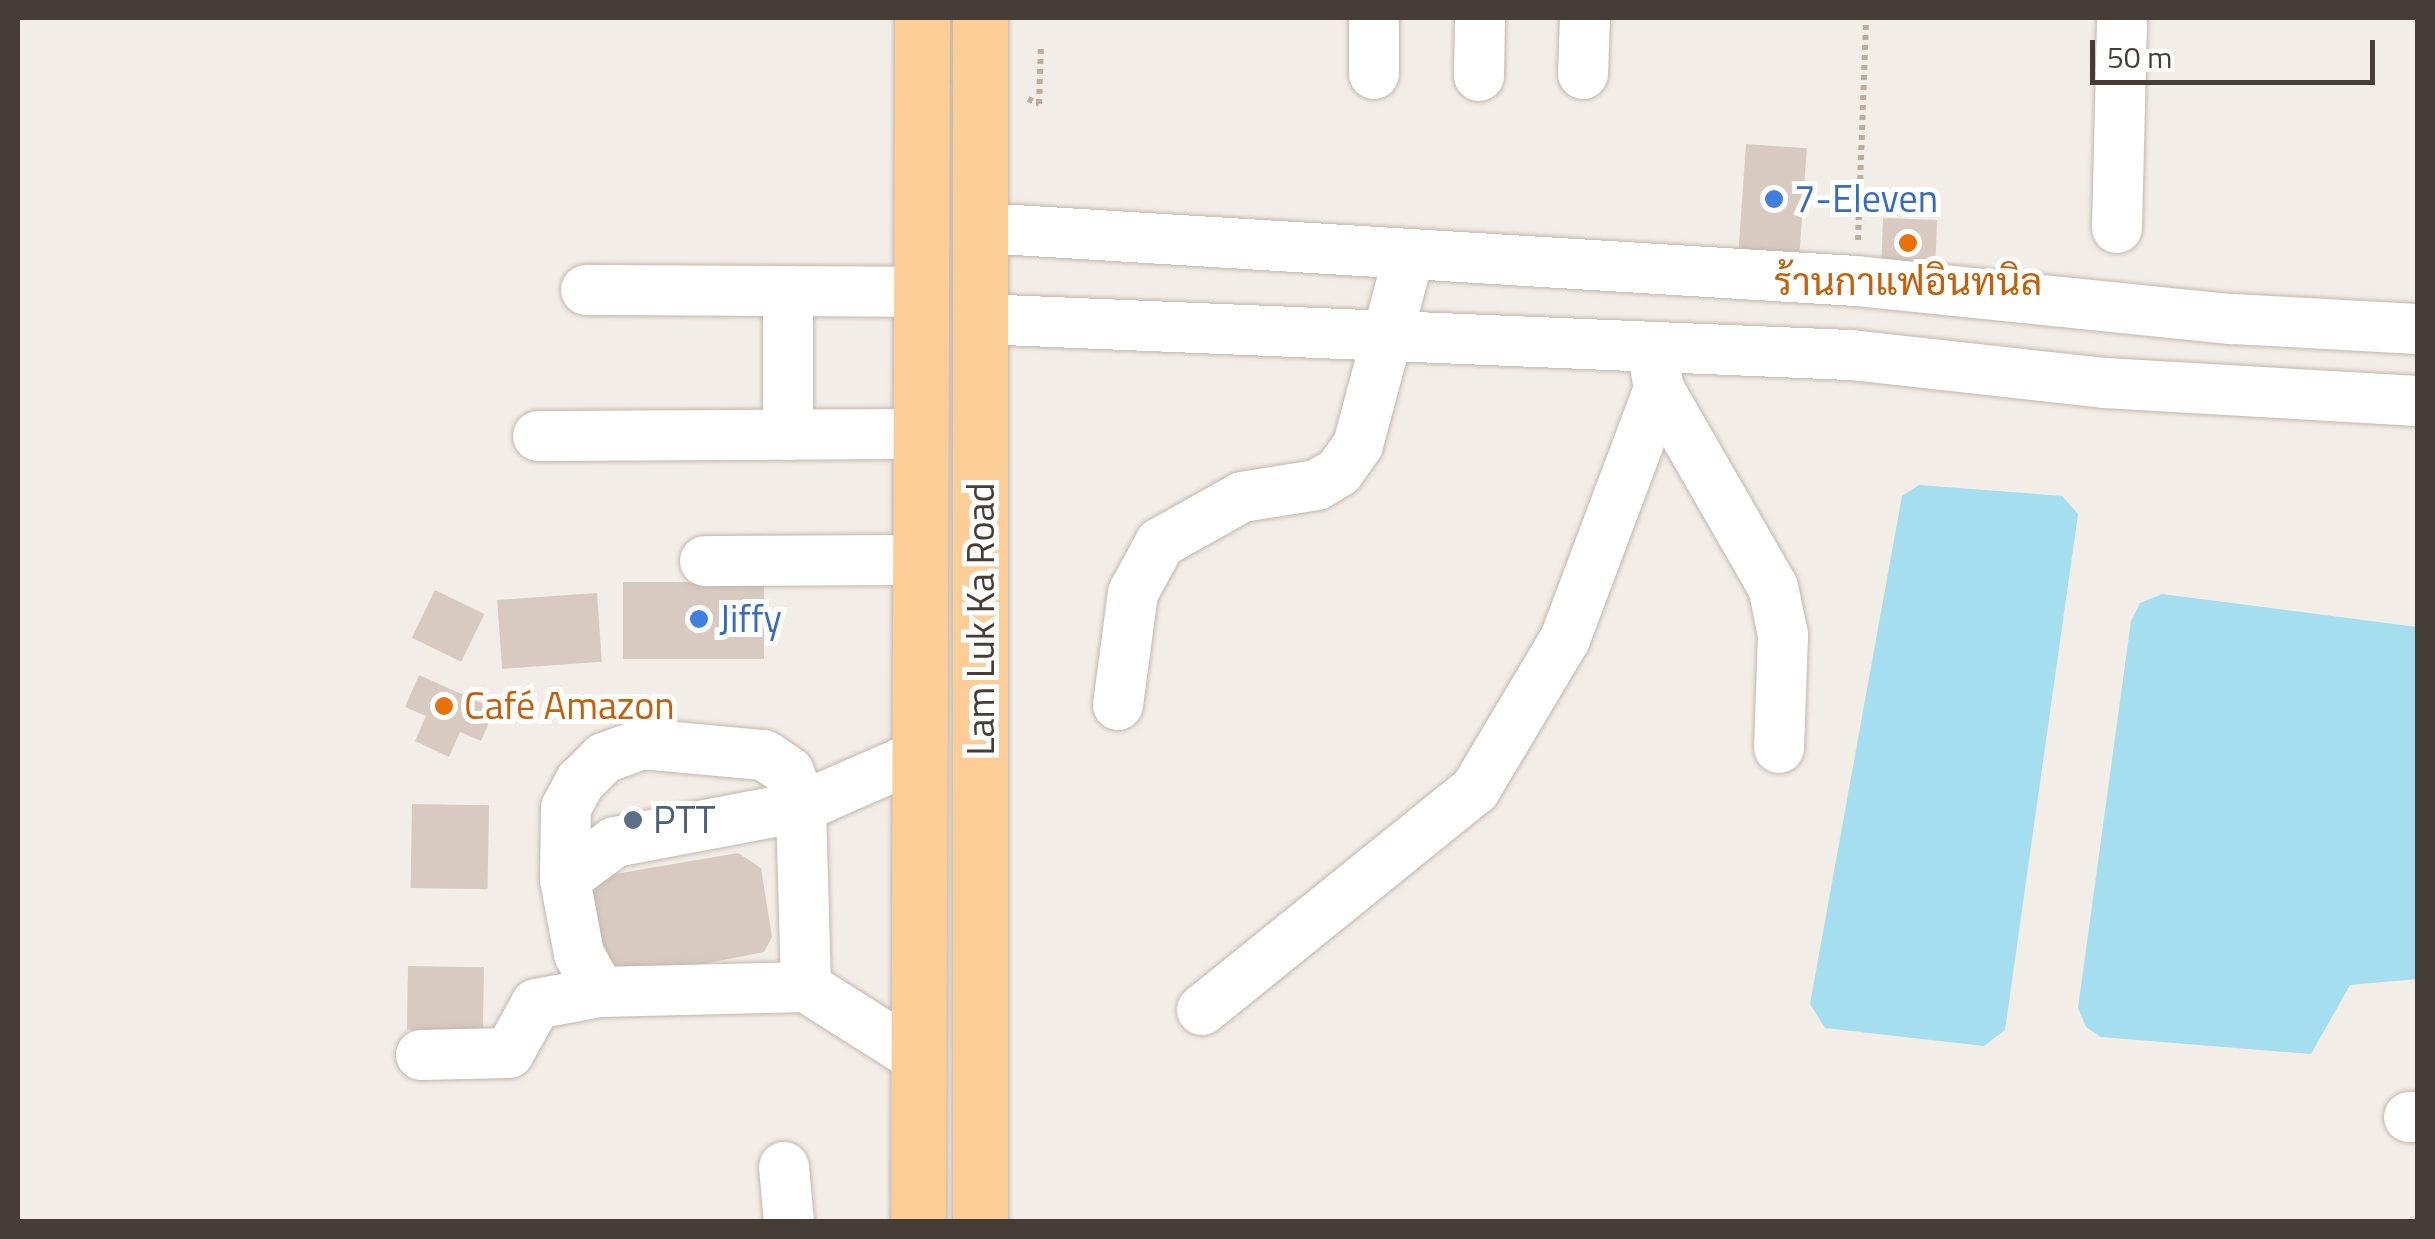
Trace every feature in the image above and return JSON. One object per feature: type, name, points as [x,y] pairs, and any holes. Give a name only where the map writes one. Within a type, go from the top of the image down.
[{"type":"main road","name":"Lam Luk Ka Road","points":[[918,1222],[922,18]]},
{"type":"main road","name":"Lam Luk Ka Road","points":[[980,18],[980,1222]]},
{"type":"street","points":[[1374,18],[1374,74]]},
{"type":"street","points":[[1479,76],[1480,18]]},
{"type":"street","points":[[1583,74],[1585,18]]},
{"type":"street","points":[[2117,228],[2122,18]]},
{"type":"street","points":[[982,228],[1408,258],[1856,281],[2232,319],[2418,330]]},
{"type":"street","points":[[1118,704],[1134,592],[1160,544],[1242,497],[1317,485],[1339,472],[1358,445],[1408,258]]},
{"type":"street","points":[[1851,355],[1856,281]]},
{"type":"street","points":[[586,290],[920,292]]},
{"type":"street","points":[[788,291],[788,435]]},
{"type":"street","points":[[980,319],[1389,332],[1655,367],[1851,355],[2104,383],[2418,400]]},
{"type":"street","points":[[1655,367],[1773,586],[1783,635],[1779,748]]},
{"type":"street","points":[[1202,1010],[1474,790],[1565,639],[1655,367]]},
{"type":"street","points":[[538,436],[920,434]]},
{"type":"street","points":[[705,561],[920,560]]},
{"type":"street","points":[[600,992],[578,954],[565,879],[566,808],[580,782],[604,758],[642,744],[764,755],[789,772],[801,807],[806,987]]},
{"type":"street","points":[[565,879],[616,842],[801,807],[920,755]]},
{"type":"street","points":[[421,1055],[509,1054],[536,1004],[600,992],[806,987],[920,1059]]},
{"type":"street","points":[[784,1167],[788,1222]]},
{"type":"path","points":[[1856,281],[1866,18]]},
{"type":"path","points":[[1028,104],[1038,104],[1040,45]]},
{"type":"water","points":[[1919,485],[2062,496],[2078,514],[2005,1030],[1984,1046],[1825,1028],[1810,1004],[1902,496]]},
{"type":"water","points":[[2162,594],[2417,627],[2417,979],[2350,985],[2311,1054],[2101,1037],[2086,1027],[2078,1008],[2131,621],[2140,603]]},
{"type":"building","name":"7-Eleven","points":[[1746,144],[1807,148],[1799,254],[1739,250]]},
{"type":"building","name":"ร้านกาแฟอินทนิล","points":[[1883,218],[1937,220],[1935,268],[1881,266]]},
{"type":"building","points":[[623,582],[764,582],[764,659],[623,659]]},
{"type":"building","points":[[435,590],[484,614],[461,662],[412,638]]},
{"type":"building","points":[[597,593],[602,662],[502,669],[497,600]]},
{"type":"building","points":[[419,675],[495,709],[481,741],[460,732],[449,757],[415,741],[426,716],[405,707]]},
{"type":"building","points":[[412,804],[489,805],[488,889],[411,888]]},
{"type":"building","points":[[738,853],[761,868],[772,937],[764,952],[621,980],[609,976],[588,899],[594,884],[603,876]]},
{"type":"building","points":[[408,966],[484,967],[483,1031],[407,1030]]},
{"type":"place","name":"7-Eleven","points":[[1774,199]]},
{"type":"place","name":"ร้านกาแฟอินทนิล","points":[[1908,243]]},
{"type":"place","name":"Jiffy","points":[[699,619]]},
{"type":"place","name":"Café Amazon","points":[[444,706]]},
{"type":"place","name":"PTT","points":[[633,820]]}]
